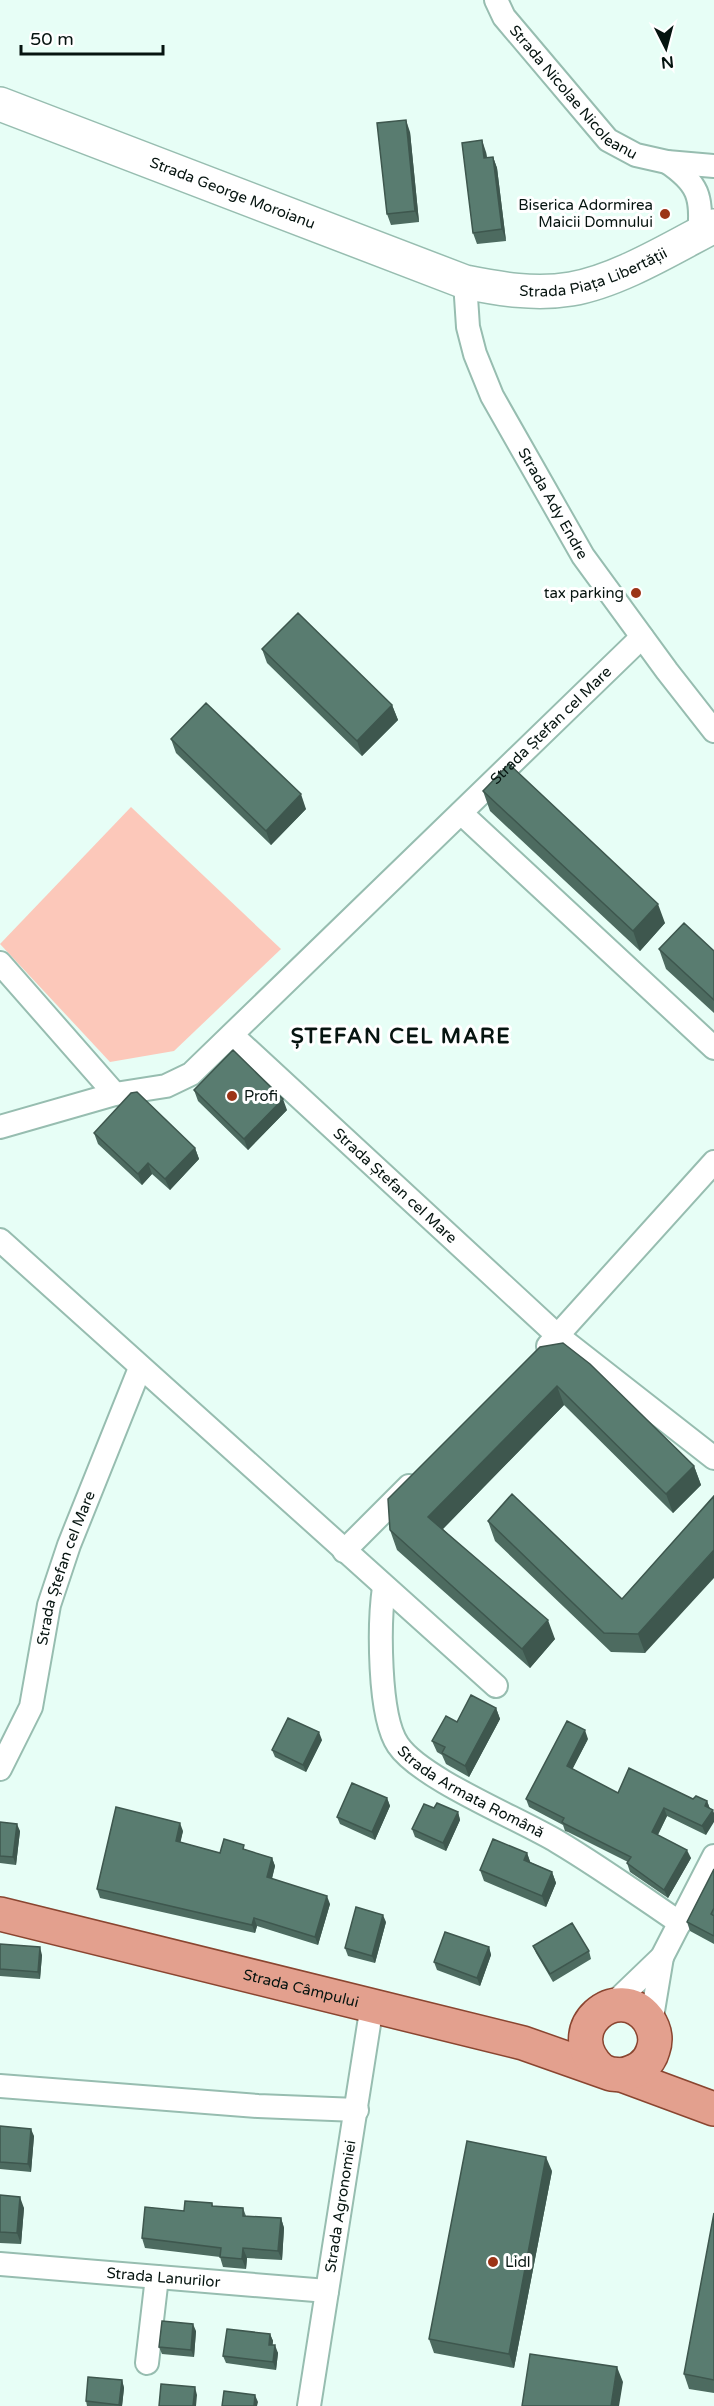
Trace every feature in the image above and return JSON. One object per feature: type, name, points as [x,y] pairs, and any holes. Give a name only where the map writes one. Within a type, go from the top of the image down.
[{"type":"main road","name":"Strada George Moroianu","points":[[0,104],[465,282]]},
{"type":"main road","name":"Strada Piața Libertății","points":[[465,282],[524,292],[572,289],[624,271],[706,230]]},
{"type":"main road","name":"Strada Câmpului","points":[[0,1914],[523,2043],[700,2103]]},
{"type":"main road","points":[[523,2043],[561,2034],[602,2012],[634,2008],[653,2031],[669,2075],[700,2103]]},
{"type":"main road","points":[[602,2012],[584,2040],[592,2061],[611,2072],[642,2067],[653,2050],[653,2031]]},
{"type":"street","name":"Strada Nicolae Nicoleanu","points":[[496,0],[504,17],[608,140],[636,155],[667,162],[714,166]]},
{"type":"street","name":"Strada Nicolae Nicoleanu","points":[[667,162],[693,183],[706,230]]},
{"type":"street","name":"Strada Ady Endre","points":[[465,282],[468,327],[484,380],[583,556],[714,731]]},
{"type":"street","name":"Strada Ștefan cel Mare","points":[[0,1127],[115,1094],[166,1086],[191,1074],[642,637]]},
{"type":"street","points":[[461,813],[714,1048]]},
{"type":"street","points":[[0,963],[115,1094]]},
{"type":"street","name":"Strada Ștefan cel Mare","points":[[232,1035],[558,1336],[714,1458]]},
{"type":"street","points":[[533,1361],[714,1162]]},
{"type":"street","points":[[0,1240],[496,1686]]},
{"type":"street","name":"Strada Ștefan cel Mare","points":[[0,1769],[31,1707],[49,1605],[69,1545],[140,1368]]},
{"type":"street","points":[[344,1551],[426,1468]]},
{"type":"street","name":"Strada Armata Română","points":[[384,1587],[380,1640],[386,1709],[390,1729],[398,1745],[419,1765],[557,1842],[680,1923]]},
{"type":"street","points":[[602,2012],[662,1957],[714,1856]]},
{"type":"street","points":[[653,2031],[662,1957]]},
{"type":"street","name":"Strada Agronomiei","points":[[309,2406],[372,2005]]},
{"type":"street","points":[[0,2086],[258,2106],[357,2110]]},
{"type":"street","name":"Strada Lanurilor","points":[[0,2264],[327,2291]]},
{"type":"street","points":[[147,2363],[157,2277]]},
{"type":"shaded area","points":[[131,807],[281,949],[174,1051],[110,1062],[0,944]]},
{"type":"building","points":[[406,120],[415,211],[387,214],[377,123]]},
{"type":"building","points":[[482,140],[484,158],[493,157],[502,229],[473,233],[462,143]]},
{"type":"building","points":[[298,613],[392,705],[357,741],[262,649]]},
{"type":"building","points":[[206,703],[301,794],[266,831],[171,739]]},
{"type":"building","points":[[509,764],[658,904],[633,931],[483,791]]},
{"type":"building","points":[[684,923],[714,951],[714,1000],[659,949]]},
{"type":"building","points":[[233,1050],[283,1099],[244,1139],[194,1090]]},
{"type":"building","points":[[137,1092],[195,1148],[165,1179],[148,1163],[138,1174],[94,1133],[131,1093]]},
{"type":"building","points":[[563,1343],[590,1364],[694,1466],[666,1494],[557,1386],[428,1517],[548,1620],[522,1649],[390,1530],[388,1499],[540,1347]]},
{"type":"building","points":[[512,1494],[622,1599],[714,1496],[714,1550],[638,1634],[604,1633],[488,1521]]},
{"type":"building","points":[[471,1695],[496,1708],[465,1766],[442,1753],[445,1747],[432,1741],[446,1716],[457,1722]]},
{"type":"building","points":[[288,1718],[319,1732],[303,1765],[272,1750]]},
{"type":"building","points":[[567,1721],[585,1730],[567,1766],[618,1793],[629,1768],[693,1799],[696,1796],[707,1801],[705,1806],[713,1810],[702,1826],[664,1808],[652,1832],[687,1850],[664,1890],[627,1863],[631,1857],[565,1824],[562,1822],[564,1818],[526,1799]]},
{"type":"building","points":[[352,1783],[387,1798],[372,1832],[337,1817]]},
{"type":"building","points":[[437,1803],[458,1812],[443,1843],[412,1829],[424,1804],[434,1808]]},
{"type":"building","points":[[116,1807],[180,1823],[176,1841],[220,1853],[224,1839],[244,1845],[243,1849],[272,1858],[267,1877],[327,1896],[315,1937],[254,1918],[252,1925],[97,1889]]},
{"type":"building","points":[[0,1822],[17,1824],[13,1857],[0,1856]]},
{"type":"building","points":[[493,1839],[527,1853],[524,1860],[552,1872],[542,1896],[480,1870]]},
{"type":"building","points":[[714,1869],[714,1908],[711,1914],[714,1916],[714,1936],[687,1922]]},
{"type":"building","points":[[356,1907],[383,1915],[372,1956],[345,1948]]},
{"type":"building","points":[[572,1923],[589,1951],[550,1974],[533,1946]]},
{"type":"building","points":[[445,1932],[489,1947],[477,1978],[434,1962]]},
{"type":"building","points":[[0,1944],[40,1947],[38,1972],[0,1969]]},
{"type":"building","points":[[0,2126],[31,2129],[28,2164],[0,2162]]},
{"type":"building","name":"Lidl","points":[[467,2141],[546,2157],[509,2354],[429,2339]]},
{"type":"building","points":[[0,2195],[20,2197],[17,2233],[0,2232]]},
{"type":"building","points":[[185,2201],[243,2208],[243,2216],[281,2218],[278,2251],[243,2248],[242,2259],[220,2257],[221,2248],[142,2238],[145,2207],[184,2211]]},
{"type":"building","points":[[714,2213],[714,2380],[684,2374]]},
{"type":"building","points":[[162,2321],[193,2324],[191,2350],[159,2347]]},
{"type":"building","points":[[227,2329],[270,2334],[269,2345],[275,2345],[273,2362],[223,2356]]},
{"type":"building","points":[[530,2354],[617,2367],[611,2406],[522,2406]]},
{"type":"building","points":[[88,2377],[122,2380],[119,2405],[86,2401]]},
{"type":"building","points":[[161,2384],[195,2387],[193,2406],[159,2406]]},
{"type":"building","points":[[224,2391],[255,2395],[254,2406],[222,2406]]},
{"type":"place","name":"Biserica Adormirea Maicii Domnului","points":[[665,214]]},
{"type":"place","name":"tax parking","points":[[636,593]]},
{"type":"place","name":"Profi","points":[[232,1096]]},
{"type":"place","name":"Lidl","points":[[493,2262]]},
{"type":"district","name":"ȘTEFAN CEL MARE","points":[[401,1036]]}]
